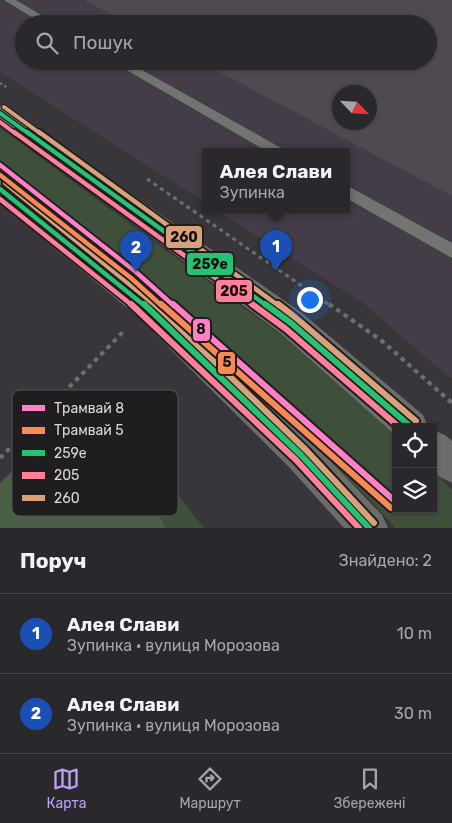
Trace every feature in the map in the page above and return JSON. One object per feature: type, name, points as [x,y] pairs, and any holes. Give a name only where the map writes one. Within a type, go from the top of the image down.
[{"type":"main road","points":[[0,113],[291,323],[406,423]]},
{"type":"main road","points":[[0,189],[147,307],[301,455],[369,528]]},
{"type":"main road","points":[[437,451],[452,465]]},
{"type":"lane","points":[[9,0],[35,15]]},
{"type":"lane","points":[[134,70],[271,148]]},
{"type":"lane","points":[[350,193],[452,251]]},
{"type":"path","points":[[66,390],[147,307]]},
{"type":"path","points":[[0,458],[12,446]]},
{"type":"shaded area","points":[[0,0],[452,0],[452,380],[363,303],[221,213],[350,213],[350,148],[202,148],[202,200],[0,72]]},
{"type":"green space","points":[[0,128],[285,338],[392,432],[392,513],[437,513],[437,475],[452,490],[452,528],[395,528],[370,500],[202,344],[0,176]]},
{"type":"green space","points":[[12,471],[12,516],[160,516],[165,528],[0,528],[0,483]]},
{"type":"green space","points":[[178,495],[204,528],[40,528],[54,516],[178,516]]},
{"type":"building","points":[[84,0],[452,0],[452,196],[216,70],[437,70],[437,15],[112,15]]},
{"type":"tram line","name":"8","points":[[0,165],[136,272],[392,498]]},
{"type":"tram line","name":"5","points":[[0,175],[131,278],[391,508]]},
{"type":"transit line","name":"260","points":[[4,107],[295,317],[416,421]]},
{"type":"transit line","name":"259е","points":[[0,113],[291,323],[406,423]]},
{"type":"transit line","name":"205","points":[[0,122],[286,329],[394,423]]},
{"type":"transit line","name":"260","points":[[5,183],[152,302],[306,450],[374,523]]},
{"type":"transit line","name":"259е","points":[[0,189],[147,307],[301,455],[369,528]]},
{"type":"transit line","name":"205","points":[[0,199],[142,313],[296,460],[359,528]]},
{"type":"place","name":"Aлея Слави","points":[[276,271]]},
{"type":"place","name":"Алея Слави","points":[[136,272]]}]
